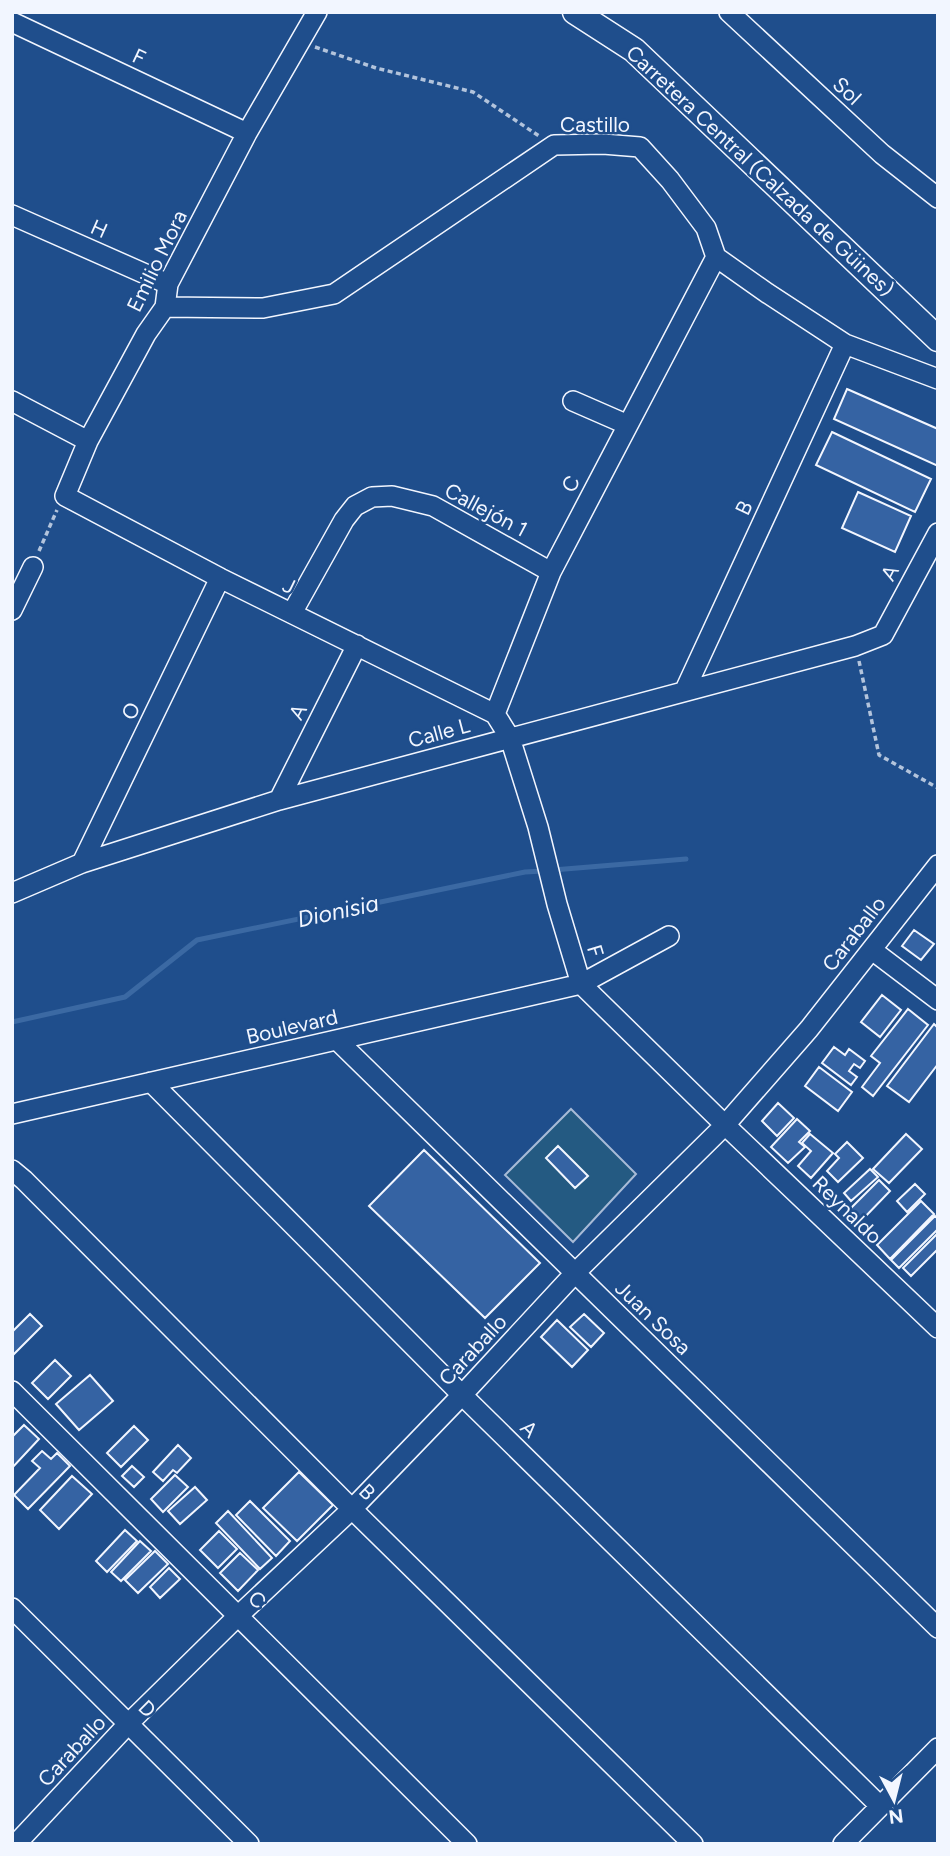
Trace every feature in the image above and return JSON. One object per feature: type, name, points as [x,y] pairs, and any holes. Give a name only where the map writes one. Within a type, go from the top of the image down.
[{"type":"main road","name":"Carretera Central (Calzada de Güines)","points":[[575,12],[634,50],[938,339]]},
{"type":"street","name":"Emilio Mora","points":[[65,496],[88,441],[146,334],[164,307],[168,284],[247,133],[317,12]]},
{"type":"street","name":"Sol","points":[[729,12],[882,154],[938,198]]},
{"type":"street","name":"F","points":[[12,22],[247,133]]},
{"type":"street","name":"Castillo","points":[[164,307],[263,308],[334,294],[554,145],[603,144],[639,147],[670,180],[706,228],[716,257]]},
{"type":"street","name":"H","points":[[12,215],[168,284]]},
{"type":"street","points":[[716,257],[845,344],[938,379]]},
{"type":"street","name":"C","points":[[495,714],[551,572],[716,257]]},
{"type":"street","name":"B","points":[[685,690],[845,344]]},
{"type":"street","points":[[12,401],[88,441]]},
{"type":"street","points":[[573,401],[628,425]]},
{"type":"street","name":"J","points":[[65,496],[220,578],[495,714]]},
{"type":"street","name":"Callejón 1","points":[[292,613],[344,520],[355,506],[372,497],[392,496],[432,506],[551,572]]},
{"type":"street","name":"A","points":[[883,635],[938,533]]},
{"type":"street","points":[[12,610],[33,567]]},
{"type":"street","name":"O","points":[[82,863],[220,578]]},
{"type":"street","name":"Calle L","points":[[12,893],[82,863],[279,800],[855,646],[883,635]]},
{"type":"street","name":"A","points":[[279,800],[357,645]]},
{"type":"street","points":[[495,714],[510,738]]},
{"type":"street","name":"F","points":[[510,738],[582,984],[725,1125]]},
{"type":"street","name":"Caraballo","points":[[16,1842],[129,1723],[352,1509],[575,1273],[725,1125],[809,1029],[938,865]]},
{"type":"street","name":"Boulevard","points":[[12,1114],[582,984],[668,936]]},
{"type":"street","points":[[872,950],[938,1000]]},
{"type":"street","name":"Juan Sosa","points":[[338,1041],[938,1628]]},
{"type":"street","name":"A","points":[[151,1082],[462,1395],[879,1805]]},
{"type":"street","name":"Reynaldo","points":[[725,1125],[938,1328]]},
{"type":"street","name":"B","points":[[12,1170],[693,1844]]},
{"type":"street","name":"C","points":[[12,1391],[467,1844]]},
{"type":"street","name":"D","points":[[12,1608],[249,1844]]},
{"type":"street","points":[[843,1844],[938,1748]]},
{"type":"path","points":[[300,41],[376,68],[473,92],[554,145]]},
{"type":"path","points":[[33,567],[50,524],[65,496]]},
{"type":"path","points":[[855,646],[879,755],[938,788]]},
{"type":"shaded area","points":[[571,1109],[636,1174],[573,1242],[505,1175]]},
{"type":"building","points":[[847,389],[938,429],[938,466],[834,419]]},
{"type":"building","points":[[832,432],[931,479],[915,512],[816,465]]},
{"type":"building","points":[[858,492],[911,516],[895,552],[842,528]]},
{"type":"building","points":[[914,930],[934,944],[921,960],[902,946]]},
{"type":"building","points":[[882,995],[901,1010],[880,1037],[861,1022]]},
{"type":"building","points":[[908,1009],[928,1025],[873,1096],[862,1087],[880,1063],[871,1056]]},
{"type":"building","points":[[934,1024],[938,1028],[938,1064],[909,1102],[887,1086]]},
{"type":"building","points":[[834,1047],[845,1055],[849,1049],[865,1061],[860,1068],[854,1064],[849,1071],[857,1077],[851,1085],[822,1063]]},
{"type":"building","points":[[819,1067],[852,1092],[838,1111],[805,1086]]},
{"type":"building","points":[[778,1103],[794,1118],[777,1136],[762,1121]]},
{"type":"building","points":[[797,1119],[810,1131],[799,1142],[805,1147],[788,1163],[771,1147]]},
{"type":"building","points":[[810,1134],[833,1153],[811,1178],[798,1166],[811,1151],[802,1143]]},
{"type":"building","points":[[906,1134],[922,1149],[889,1183],[873,1169]]},
{"type":"building","points":[[847,1142],[863,1158],[838,1182],[827,1171],[839,1158],[835,1154]]},
{"type":"building","points":[[558,1146],[588,1176],[575,1188],[546,1158]]},
{"type":"building","points":[[424,1150],[540,1263],[485,1318],[369,1206]]},
{"type":"building","points":[[870,1169],[878,1177],[851,1201],[844,1193]]},
{"type":"building","points":[[879,1180],[890,1191],[861,1221],[849,1210]]},
{"type":"building","points":[[915,1184],[925,1194],[907,1212],[897,1201]]},
{"type":"building","points":[[921,1201],[934,1214],[890,1259],[877,1245]]},
{"type":"building","points":[[935,1216],[938,1219],[938,1229],[899,1268],[891,1260]]},
{"type":"building","points":[[938,1233],[938,1249],[911,1276],[903,1268]]},
{"type":"building","points":[[30,1314],[42,1326],[12,1356],[12,1332]]},
{"type":"building","points":[[584,1314],[604,1333],[591,1347],[570,1327]]},
{"type":"building","points":[[557,1320],[588,1350],[572,1367],[541,1337]]},
{"type":"building","points":[[55,1360],[71,1376],[48,1399],[32,1383]]},
{"type":"building","points":[[90,1375],[113,1401],[79,1430],[56,1404]]},
{"type":"building","points":[[24,1425],[39,1439],[12,1468],[12,1437]]},
{"type":"building","points":[[134,1426],[148,1440],[121,1467],[107,1453]]},
{"type":"building","points":[[178,1445],[191,1458],[177,1473],[173,1470],[163,1481],[153,1472]]},
{"type":"building","points":[[42,1451],[51,1459],[57,1453],[70,1466],[28,1509],[14,1495],[40,1468],[32,1461]]},
{"type":"building","points":[[132,1466],[144,1477],[134,1487],[122,1476]]},
{"type":"building","points":[[299,1472],[333,1505],[297,1541],[263,1508]]},
{"type":"building","points":[[175,1475],[188,1487],[163,1512],[151,1499]]},
{"type":"building","points":[[72,1476],[92,1494],[59,1529],[40,1510]]},
{"type":"building","points":[[195,1487],[207,1500],[180,1524],[168,1511]]},
{"type":"building","points":[[250,1501],[290,1541],[276,1556],[236,1515]]},
{"type":"building","points":[[228,1511],[272,1558],[260,1569],[216,1523]]},
{"type":"building","points":[[125,1530],[137,1541],[107,1572],[96,1561]]},
{"type":"building","points":[[219,1531],[237,1549],[218,1568],[200,1550]]},
{"type":"building","points":[[140,1541],[151,1551],[121,1581],[111,1572]]},
{"type":"building","points":[[155,1551],[168,1564],[138,1593],[125,1580]]},
{"type":"building","points":[[240,1553],[258,1570],[238,1591],[220,1573]]},
{"type":"building","points":[[169,1568],[180,1579],[160,1598],[150,1587]]},
{"type":"waterway","name":"Dionisia","points":[[553,870],[686,859]]},
{"type":"waterway","name":"Dionisia","points":[[12,1022],[125,997],[197,940],[525,872],[543,871]]}]
